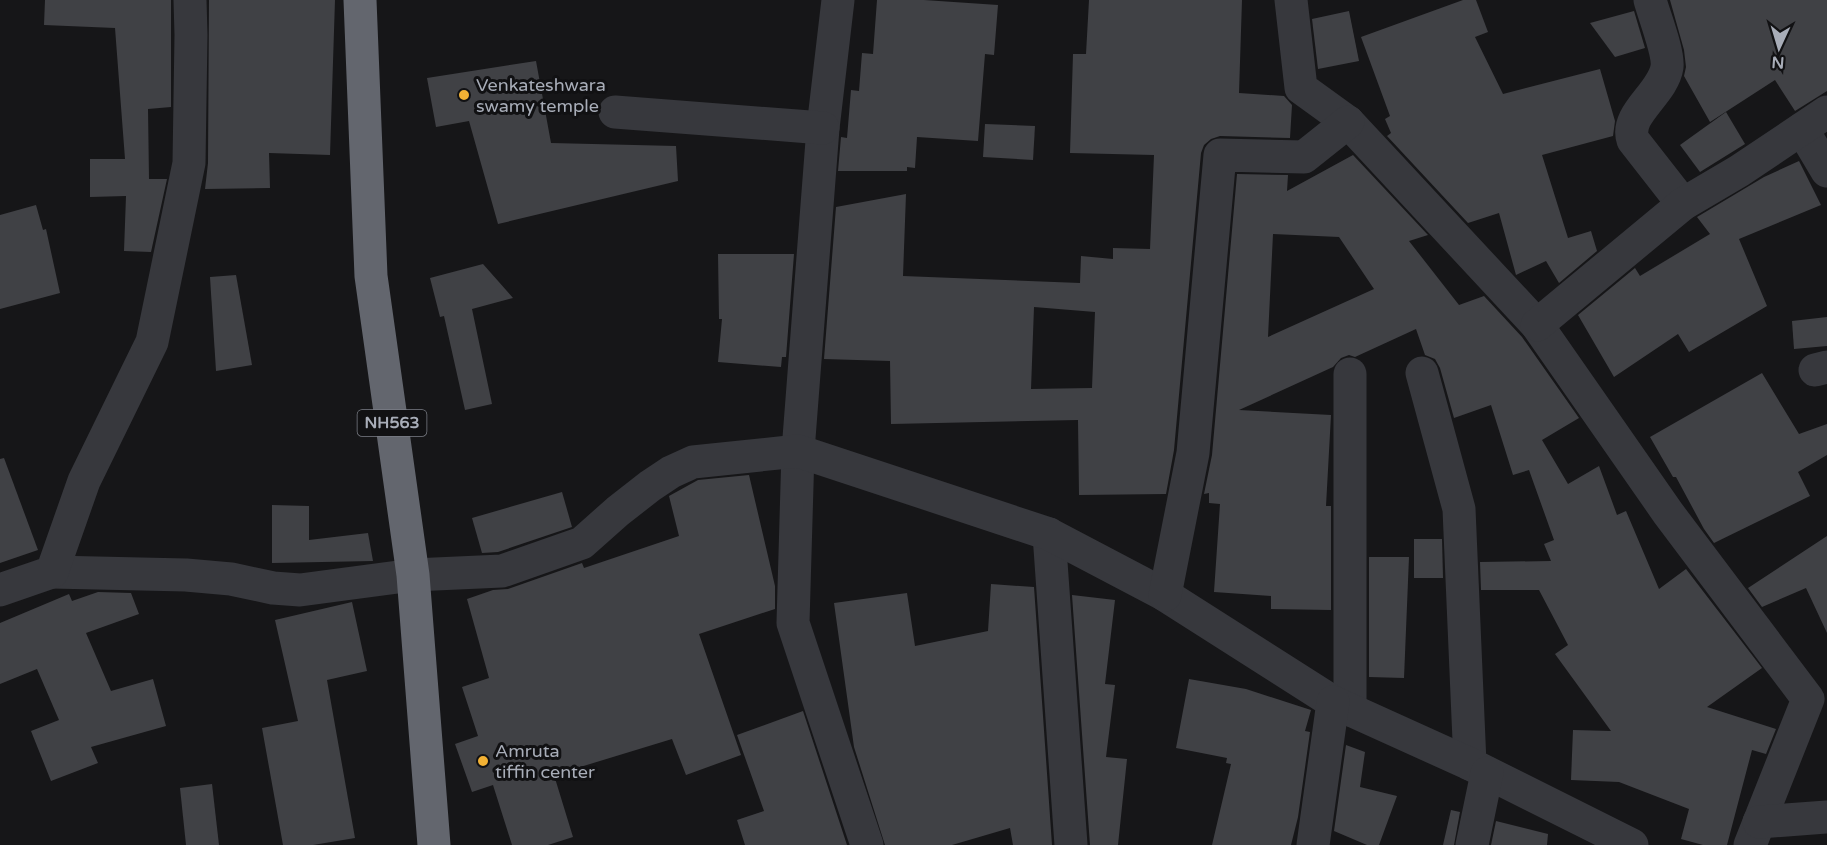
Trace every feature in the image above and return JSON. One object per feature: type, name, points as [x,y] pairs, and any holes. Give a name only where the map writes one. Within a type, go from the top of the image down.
[{"type":"highway","name":"NH563","points":[[360,0],[372,276],[413,575],[434,845]]},
{"type":"street","points":[[52,572],[84,481],[152,342],[189,164],[190,0]]},
{"type":"street","points":[[838,0],[823,128],[798,451],[794,623],[867,845]]},
{"type":"street","points":[[1291,0],[1301,88],[1348,122],[1537,325],[1668,513],[1817,697],[1754,834]]},
{"type":"street","points":[[1650,0],[1667,67],[1660,86],[1635,117],[1630,132],[1633,140],[1683,204]]},
{"type":"street","points":[[615,112],[823,128]]},
{"type":"street","points":[[1537,325],[1683,204],[1739,171],[1814,120],[1827,171]]},
{"type":"street","points":[[1166,595],[1193,453],[1220,155],[1304,158],[1348,122]]},
{"type":"street","points":[[1422,373],[1459,509],[1479,769],[1472,845]]},
{"type":"street","points":[[1313,845],[1342,706],[1350,374]]},
{"type":"street","points":[[0,590],[52,572],[231,579],[273,588],[300,590],[413,575],[502,571],[582,543],[650,486],[671,472],[693,462],[798,451],[1049,534],[1166,595],[1342,706],[1479,769],[1632,845]]},
{"type":"street","points":[[1049,534],[1071,845]]},
{"type":"street","points":[[1754,834],[1827,817]]},
{"type":"building","points":[[45,0],[171,0],[171,107],[148,109],[149,179],[167,179],[151,252],[124,251],[126,196],[90,197],[90,159],[125,159],[115,28],[44,25]]},
{"type":"building","points":[[209,0],[335,0],[330,155],[269,153],[270,188],[205,189],[208,163]]},
{"type":"building","points":[[877,0],[924,0],[998,5],[994,55],[985,54],[978,141],[917,137],[915,168],[907,167],[907,171],[838,171],[841,137],[847,138],[851,90],[859,91],[862,53],[873,54]]},
{"type":"building","points":[[1089,0],[1242,0],[1239,93],[1284,96],[1292,105],[1290,138],[1220,136],[1204,145],[1201,153],[1174,450],[1166,494],[1079,495],[1078,420],[891,424],[890,361],[824,359],[836,207],[906,194],[903,276],[1080,283],[1081,256],[1113,259],[1113,248],[1150,249],[1154,155],[1070,153],[1073,54],[1086,54]],"holes":[[[1034,307],[1095,312],[1092,388],[1031,389]]]},
{"type":"building","points":[[1463,0],[1476,0],[1488,32],[1475,37],[1503,94],[1600,69],[1615,121],[1613,136],[1542,155],[1568,238],[1591,231],[1597,251],[1559,283],[1546,261],[1516,275],[1499,213],[1468,223],[1387,136],[1391,133],[1385,119],[1390,116],[1361,37]]},
{"type":"building","points":[[1670,0],[1827,0],[1827,91],[1795,111],[1775,80],[1710,122],[1684,76],[1686,67],[1684,50]]},
{"type":"building","points":[[1349,11],[1359,61],[1318,69],[1312,19]]},
{"type":"building","points":[[1634,11],[1645,48],[1615,57],[1590,23]]},
{"type":"building","points":[[536,61],[551,143],[676,146],[678,181],[498,224],[469,121],[436,127],[427,78]]},
{"type":"building","points":[[1726,112],[1745,144],[1700,172],[1680,145]]},
{"type":"building","points":[[985,124],[1035,126],[1033,160],[983,157]]},
{"type":"building","points":[[1353,155],[1428,235],[1409,241],[1459,305],[1484,296],[1522,337],[1579,418],[1542,440],[1568,484],[1599,466],[1617,515],[1626,511],[1659,589],[1686,569],[1762,668],[1707,707],[1776,729],[1766,754],[1752,750],[1727,845],[1703,845],[1681,839],[1689,809],[1619,782],[1571,780],[1573,730],[1611,731],[1555,654],[1568,645],[1539,590],[1481,590],[1480,562],[1551,561],[1544,544],[1554,540],[1529,470],[1513,475],[1491,405],[1454,418],[1440,368],[1435,359],[1425,355],[1416,329],[1355,357],[1349,355],[1341,358],[1333,367],[1239,410],[1331,415],[1326,506],[1331,506],[1331,610],[1271,609],[1271,596],[1214,592],[1220,504],[1209,503],[1209,493],[1204,494],[1212,455],[1237,174],[1288,175],[1287,191]],"holes":[[[1273,234],[1339,237],[1374,289],[1268,337]]]},
{"type":"building","points":[[1799,161],[1821,205],[1739,239],[1767,306],[1689,352],[1678,334],[1614,377],[1578,315],[1635,268],[1640,276],[1710,234],[1697,217],[1764,177]]},
{"type":"building","points":[[36,205],[43,230],[46,229],[60,293],[0,309],[0,215]]},
{"type":"building","points":[[718,254],[794,254],[786,357],[782,357],[781,367],[718,362],[722,319],[719,319]]},
{"type":"building","points":[[483,264],[513,298],[472,309],[492,404],[465,410],[444,316],[440,317],[430,278]]},
{"type":"building","points":[[236,275],[252,365],[216,371],[210,277]]},
{"type":"building","points":[[1827,317],[1827,346],[1794,349],[1792,321]]},
{"type":"building","points":[[1762,373],[1799,434],[1827,424],[1827,455],[1798,472],[1810,496],[1714,543],[1650,437]]},
{"type":"building","points":[[4,458],[38,550],[0,563],[0,459]]},
{"type":"building","points":[[749,475],[775,586],[775,609],[699,634],[741,755],[686,775],[672,739],[554,775],[573,837],[548,845],[512,845],[493,785],[472,792],[455,744],[478,736],[462,687],[489,678],[467,599],[493,590],[508,589],[582,563],[584,568],[679,536],[669,496],[698,480]]},
{"type":"building","points":[[562,492],[572,527],[498,552],[482,553],[472,518]]},
{"type":"building","points":[[272,505],[309,506],[309,540],[368,533],[373,561],[272,563]]},
{"type":"building","points":[[1827,536],[1827,633],[1806,588],[1762,607],[1748,588]]},
{"type":"building","points":[[1414,539],[1442,539],[1443,578],[1414,578]]},
{"type":"building","points":[[1369,557],[1409,557],[1404,678],[1369,677]]},
{"type":"building","points":[[991,584],[1034,587],[1052,845],[1013,845],[1010,828],[952,845],[885,845],[854,747],[834,603],[907,593],[915,646],[988,631]]},
{"type":"building","points":[[98,592],[131,593],[139,614],[86,633],[111,691],[153,679],[166,726],[91,747],[98,763],[51,781],[31,731],[59,720],[37,669],[0,684],[0,623],[69,594],[72,601]]},
{"type":"building","points":[[1072,595],[1115,600],[1105,684],[1115,685],[1106,757],[1127,759],[1118,845],[1090,845]]},
{"type":"building","points":[[352,602],[367,671],[327,680],[355,838],[313,845],[283,845],[262,728],[298,721],[275,620]]},
{"type":"building","points":[[1189,679],[1246,689],[1311,710],[1305,731],[1310,732],[1298,817],[1291,845],[1212,845],[1231,764],[1226,763],[1227,758],[1176,748]]},
{"type":"building","points":[[803,711],[847,845],[745,845],[737,820],[764,811],[737,735]]},
{"type":"building","points":[[1346,745],[1365,752],[1360,787],[1397,796],[1379,845],[1367,845],[1334,831]]},
{"type":"building","points":[[212,784],[219,845],[186,845],[180,788]]},
{"type":"building","points":[[1451,810],[1460,812],[1454,845],[1443,845]]},
{"type":"building","points":[[1496,821],[1548,834],[1547,845],[1491,845]]},
{"type":"place","name":"Venkateshwara swamy temple","points":[[464,95]]},
{"type":"place","name":"Amruta tiffin center","points":[[483,761]]}]
